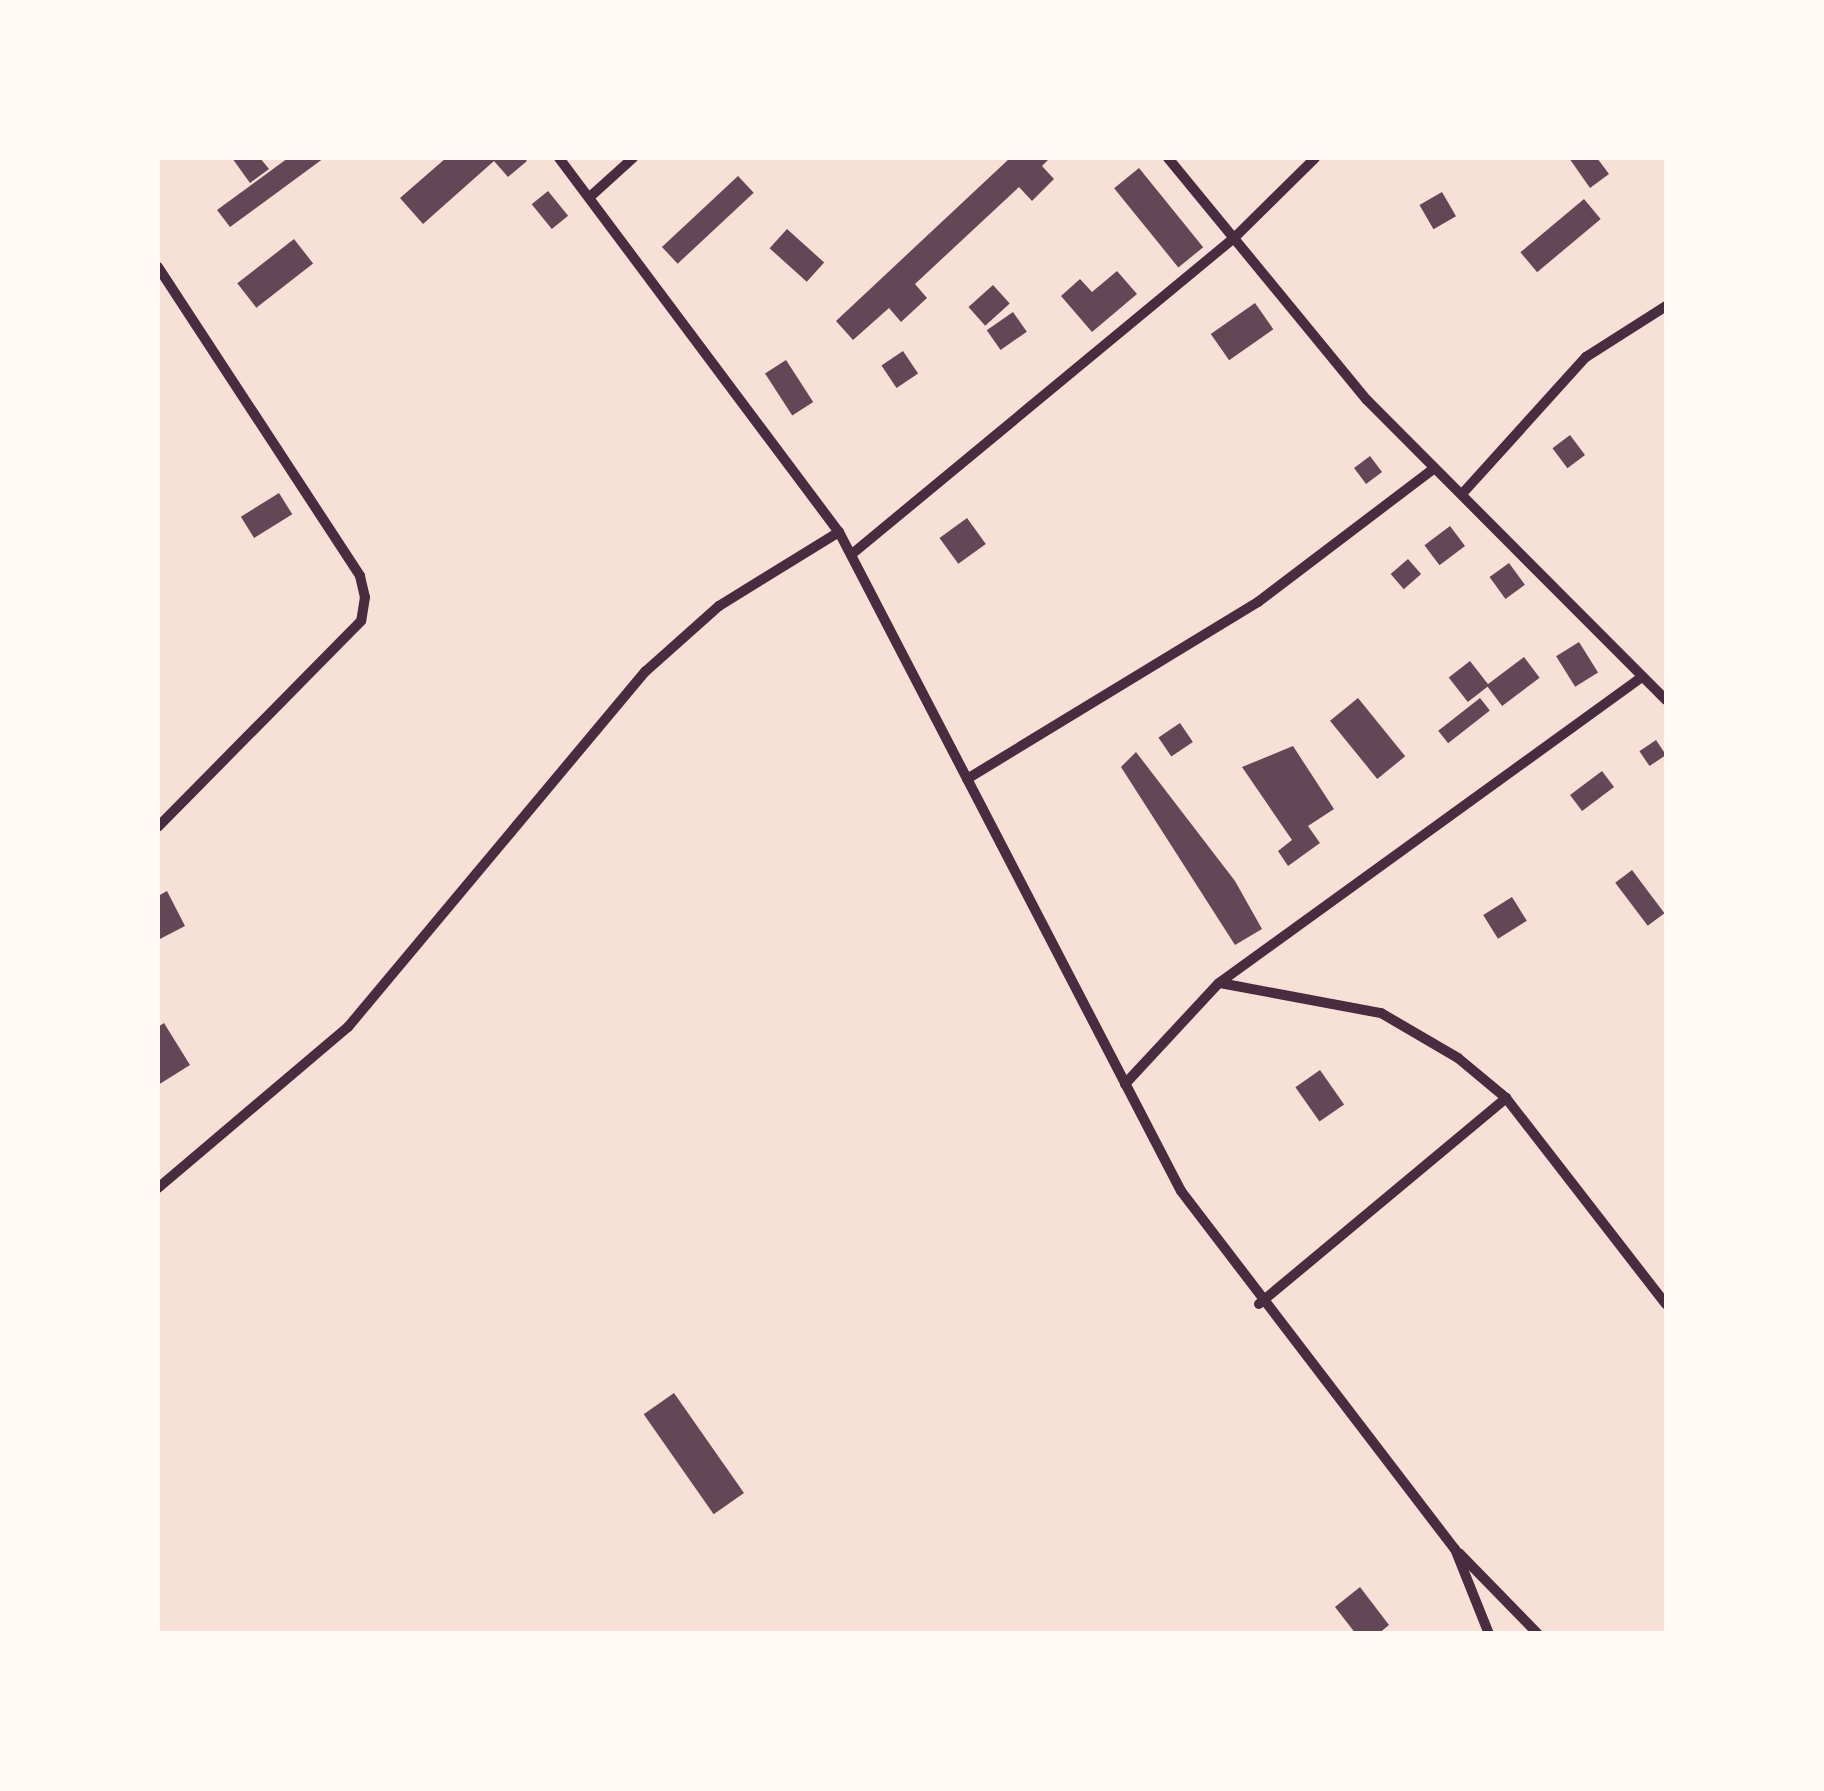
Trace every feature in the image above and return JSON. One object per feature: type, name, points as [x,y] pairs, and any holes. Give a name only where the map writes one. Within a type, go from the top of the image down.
[{"type":"street","points":[[559,158],[592,195],[839,532],[1181,1191],[1259,1304],[1455,1548],[1538,1634]]},
{"type":"street","points":[[592,195],[634,158]]},
{"type":"street","points":[[1168,158],[1232,240],[1432,470],[1462,494],[1666,700]]},
{"type":"street","points":[[852,554],[1232,240],[1315,158]]},
{"type":"street","points":[[158,266],[360,576],[365,597],[361,621],[158,827]]},
{"type":"street","points":[[1462,494],[1586,357],[1666,306]]},
{"type":"street","points":[[967,779],[1258,602],[1432,470]]},
{"type":"street","points":[[158,1188],[348,1026],[646,671],[719,606],[839,532]]},
{"type":"street","points":[[1125,1084],[1219,983],[1642,678]]},
{"type":"street","points":[[1219,983],[1382,1013],[1506,1098],[1666,1304]]},
{"type":"street","points":[[1259,1304],[1506,1098]]},
{"type":"street","points":[[1455,1548],[1490,1634]]},
{"type":"building","points":[[232,158],[260,158],[269,169],[250,183]]},
{"type":"building","points":[[288,158],[324,158],[230,227],[217,210]]},
{"type":"building","points":[[446,158],[527,161],[508,177],[494,161],[423,224],[400,198]]},
{"type":"building","points":[[1010,158],[1050,158],[1042,166],[1054,179],[1032,201],[1019,187],[915,284],[927,298],[901,322],[889,308],[853,340],[836,321]]},
{"type":"building","points":[[1569,158],[1597,158],[1609,174],[1590,188]]},
{"type":"building","points":[[1139,168],[1203,247],[1178,267],[1114,188]]},
{"type":"building","points":[[738,176],[754,193],[678,264],[662,247]]},
{"type":"building","points":[[548,191],[568,216],[552,229],[532,204]]},
{"type":"building","points":[[1442,192],[1456,216],[1433,229],[1419,205]]},
{"type":"building","points":[[1584,199],[1601,219],[1537,272],[1520,252]]},
{"type":"building","points":[[787,229],[824,262],[807,282],[770,248]]},
{"type":"building","points":[[294,239],[313,263],[256,308],[237,283]]},
{"type":"building","points":[[1117,271],[1137,294],[1092,332],[1061,296],[1080,279],[1092,292]]},
{"type":"building","points":[[993,285],[1010,304],[985,326],[968,307]]},
{"type":"building","points":[[1255,303],[1273,329],[1229,360],[1211,334]]},
{"type":"building","points":[[1013,312],[1027,332],[1001,350],[987,330]]},
{"type":"building","points":[[903,351],[918,373],[897,388],[881,366]]},
{"type":"building","points":[[786,360],[813,402],[792,416],[765,374]]},
{"type":"building","points":[[1570,435],[1585,455],[1567,468],[1552,448]]},
{"type":"building","points":[[1370,456],[1382,472],[1366,484],[1354,468]]},
{"type":"building","points":[[279,493],[292,514],[254,538],[241,517]]},
{"type":"building","points":[[967,518],[986,544],[958,564],[939,538]]},
{"type":"building","points":[[1450,526],[1465,546],[1439,565],[1424,545]]},
{"type":"building","points":[[1408,559],[1421,574],[1404,589],[1391,574]]},
{"type":"building","points":[[1509,563],[1525,585],[1505,599],[1490,577]]},
{"type":"building","points":[[1579,642],[1598,673],[1575,687],[1556,656]]},
{"type":"building","points":[[1524,657],[1540,678],[1502,706],[1486,685]]},
{"type":"building","points":[[1470,661],[1489,685],[1468,702],[1449,678]]},
{"type":"building","points":[[1358,698],[1405,756],[1377,779],[1330,721]]},
{"type":"building","points":[[1480,698],[1490,711],[1448,743],[1438,731]]},
{"type":"building","points":[[1180,723],[1193,742],[1171,757],[1158,738]]},
{"type":"building","points":[[1656,740],[1666,755],[1649,766],[1639,751]]},
{"type":"building","points":[[1293,746],[1334,809],[1308,826],[1320,843],[1288,866],[1278,851],[1292,840],[1242,767]]},
{"type":"building","points":[[1136,752],[1235,881],[1262,929],[1235,945],[1121,767]]},
{"type":"building","points":[[1602,771],[1614,787],[1582,811],[1570,795]]},
{"type":"building","points":[[1632,870],[1664,913],[1648,926],[1615,883]]},
{"type":"building","points":[[167,891],[185,926],[158,940],[158,896]]},
{"type":"building","points":[[1512,897],[1527,921],[1498,939],[1483,915]]},
{"type":"building","points":[[164,1023],[190,1065],[158,1085],[158,1027]]},
{"type":"building","points":[[1320,1070],[1344,1104],[1320,1122],[1295,1087]]},
{"type":"building","points":[[674,1393],[744,1493],[714,1514],[644,1414]]},
{"type":"building","points":[[1360,1587],[1389,1625],[1378,1634],[1356,1634],[1335,1607]]}]
